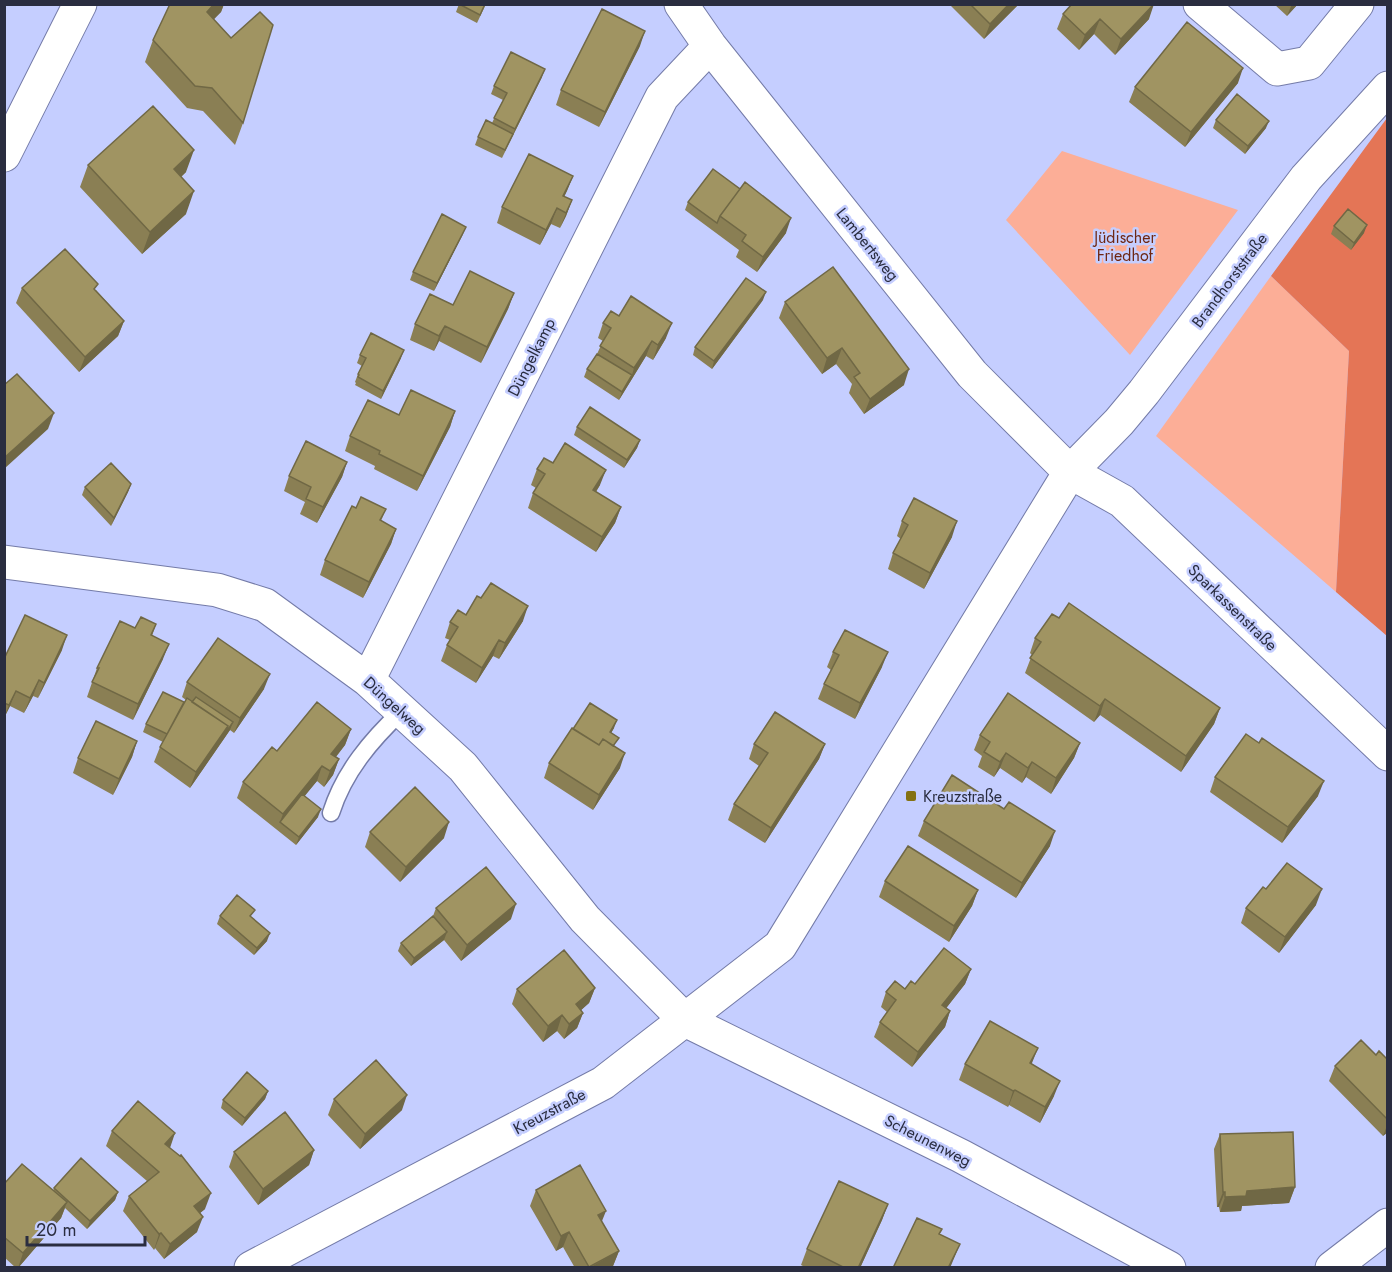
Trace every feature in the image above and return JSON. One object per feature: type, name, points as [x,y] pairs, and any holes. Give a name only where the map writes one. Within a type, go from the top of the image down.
[{"type":"street","points":[[4,154],[80,4]]},
{"type":"street","name":"Lambertsweg","points":[[681,4],[710,46],[972,374],[1070,472]]},
{"type":"street","points":[[1200,4],[1277,69],[1309,63],[1357,4]]},
{"type":"street","name":"Düngelkamp","points":[[368,680],[662,97],[710,46]]},
{"type":"street","name":"Brandhorststraße","points":[[1070,472],[1119,422],[1144,392],[1306,178],[1388,87]]},
{"type":"street","name":"Sparkassenstraße","points":[[1070,472],[1122,501],[1388,754]]},
{"type":"street","name":"Kreuzstraße","points":[[251,1268],[603,1083],[780,946],[1070,472]]},
{"type":"street","name":"Düngelweg","points":[[4,562],[218,591],[265,605],[368,680],[463,767],[585,919],[685,1020]]},
{"type":"street","name":"Scheunenweg","points":[[685,1020],[961,1156],[1168,1268]]},
{"type":"street","points":[[1332,1268],[1388,1225]]},
{"type":"lane","points":[[331,813],[335,800],[356,763],[380,732],[402,711]]},
{"type":"green space","name":"Jüdischer Friedhof","points":[[1062,151],[1238,210],[1130,355],[1006,220]]},
{"type":"green space","points":[[1271,276],[1349,351],[1336,592],[1156,436]]},
{"type":"shaded area","points":[[1387,118],[1387,636],[1336,592],[1349,351],[1271,276]]},
{"type":"building","points":[[170,4],[214,4],[207,12],[231,38],[260,12],[273,25],[243,123],[212,88],[195,86],[153,40]]},
{"type":"building","points":[[459,4],[485,4],[480,15]]},
{"type":"building","points":[[970,4],[1009,4],[990,24]]},
{"type":"building","points":[[1072,4],[1154,4],[1121,39],[1100,19],[1085,35],[1063,14]]},
{"type":"building","points":[[602,9],[645,31],[605,112],[561,90]]},
{"type":"building","points":[[1187,22],[1243,68],[1191,132],[1135,87]]},
{"type":"building","points":[[511,52],[545,69],[515,129],[494,118],[507,93],[494,86]]},
{"type":"building","points":[[1237,94],[1269,121],[1248,146],[1216,120]]},
{"type":"building","points":[[153,106],[194,150],[174,169],[194,191],[150,232],[88,165]]},
{"type":"building","points":[[486,120],[513,134],[505,150],[478,137]]},
{"type":"building","points":[[529,154],[573,176],[563,196],[572,200],[566,213],[557,208],[546,230],[502,207]]},
{"type":"building","points":[[713,169],[740,189],[717,223],[688,202]]},
{"type":"building","points":[[745,182],[791,218],[763,257],[742,241],[746,235],[720,216]]},
{"type":"building","points":[[1348,209],[1367,225],[1354,243],[1334,226]]},
{"type":"building","points":[[442,214],[466,227],[437,283],[413,272]]},
{"type":"building","points":[[65,249],[98,284],[94,289],[124,321],[85,357],[22,288]]},
{"type":"building","points":[[833,267],[909,369],[870,399],[854,377],[860,373],[842,348],[827,358],[785,302]]},
{"type":"building","points":[[470,271],[514,293],[487,347],[445,326],[439,336],[415,324],[430,294],[453,305]]},
{"type":"building","points":[[746,278],[766,292],[714,361],[695,347]]},
{"type":"building","points":[[631,296],[672,323],[658,345],[652,341],[634,368],[600,346],[611,328],[603,323],[611,311],[619,316]]},
{"type":"building","points":[[371,333],[404,350],[383,391],[358,377],[366,358],[360,355]]},
{"type":"building","points":[[597,354],[632,375],[622,392],[587,369]]},
{"type":"building","points":[[17,374],[54,413],[4,458],[4,385]]},
{"type":"building","points":[[411,390],[455,411],[423,476],[379,454],[380,451],[350,436],[368,400],[399,415]]},
{"type":"building","points":[[590,407],[640,440],[627,460],[577,427]]},
{"type":"building","points":[[306,441],[347,462],[323,507],[306,499],[311,487],[289,476]]},
{"type":"building","points":[[565,443],[606,470],[593,490],[621,507],[602,537],[533,493],[545,474],[537,469],[544,458],[553,463]]},
{"type":"building","points":[[111,463],[131,484],[114,518],[85,487]]},
{"type":"building","points":[[361,497],[386,509],[380,520],[396,529],[369,582],[325,560],[352,506],[356,508]]},
{"type":"building","points":[[914,498],[957,521],[930,573],[893,553],[908,525],[902,521]]},
{"type":"building","points":[[491,583],[528,606],[505,643],[499,640],[482,668],[447,645],[458,627],[450,622],[458,610],[466,615],[477,596],[481,598]]},
{"type":"building","points":[[1069,603],[1220,708],[1186,756],[1105,699],[1100,706],[1030,658],[1041,642],[1035,638],[1052,614],[1059,618]]},
{"type":"building","points":[[25,615],[67,635],[44,683],[39,680],[30,698],[16,691],[9,705],[4,703],[4,659]]},
{"type":"building","points":[[141,617],[156,624],[151,635],[169,644],[138,704],[92,682],[120,621],[135,628]]},
{"type":"building","points":[[845,630],[888,652],[860,703],[824,684],[839,655],[833,652]]},
{"type":"building","points":[[218,638],[270,674],[240,718],[187,682]]},
{"type":"building","points":[[163,692],[184,702],[167,734],[146,724]]},
{"type":"building","points":[[1008,693],[1080,743],[1056,778],[1032,762],[1028,768],[1006,753],[1000,762],[984,752],[990,742],[980,735]]},
{"type":"building","points":[[196,697],[233,722],[225,734],[228,726],[192,702]]},
{"type":"building","points":[[187,698],[228,726],[196,772],[160,747]]},
{"type":"building","points":[[317,702],[351,729],[331,754],[339,759],[330,771],[322,766],[283,814],[243,782],[272,747],[277,751]]},
{"type":"building","points":[[590,703],[617,720],[610,732],[619,738],[613,746],[603,739],[599,745],[573,729]]},
{"type":"building","points":[[775,712],[825,744],[771,828],[734,804],[768,753],[754,744]]},
{"type":"building","points":[[96,721],[137,741],[119,779],[78,758]]},
{"type":"building","points":[[572,728],[599,745],[603,739],[625,753],[599,795],[549,763]]},
{"type":"building","points":[[1246,734],[1259,743],[1262,738],[1324,781],[1288,827],[1215,777]]},
{"type":"building","points":[[952,775],[1004,809],[1009,802],[1055,831],[1022,883],[924,821]]},
{"type":"building","points":[[415,787],[449,822],[406,867],[370,832]]},
{"type":"building","points":[[302,794],[321,809],[299,837],[280,822]]},
{"type":"building","points":[[908,846],[978,890],[954,926],[885,881]]},
{"type":"building","points":[[1287,863],[1322,889],[1285,937],[1246,908],[1263,887],[1266,889]]},
{"type":"building","points":[[486,867],[516,904],[467,945],[436,908]]},
{"type":"building","points":[[237,895],[255,910],[250,916],[270,933],[257,948],[220,916]]},
{"type":"building","points":[[433,916],[447,932],[414,958],[401,943]]},
{"type":"building","points":[[944,948],[971,969],[942,1005],[950,1011],[918,1052],[880,1022],[896,1000],[886,992],[895,981],[905,989],[911,981],[915,984]]},
{"type":"building","points":[[564,950],[595,988],[576,1004],[583,1013],[569,1024],[562,1015],[548,1026],[517,989]]},
{"type":"building","points":[[990,1021],[1038,1048],[1030,1063],[1060,1081],[1045,1107],[965,1064]]},
{"type":"building","points":[[1361,1040],[1376,1055],[1379,1051],[1388,1060],[1388,1120],[1335,1066]]},
{"type":"building","points":[[376,1060],[407,1095],[365,1134],[334,1099]]},
{"type":"building","points":[[247,1072],[268,1091],[245,1118],[223,1100]]},
{"type":"building","points":[[138,1101],[175,1133],[165,1144],[181,1155],[211,1193],[194,1206],[203,1217],[170,1244],[161,1233],[159,1234],[129,1196],[159,1172],[112,1131]]},
{"type":"building","points":[[285,1112],[314,1150],[263,1189],[234,1152]]},
{"type":"building","points":[[1293,1132],[1295,1187],[1247,1191],[1246,1196],[1225,1197],[1220,1134]]},
{"type":"building","points":[[81,1158],[118,1192],[90,1221],[54,1188]]},
{"type":"building","points":[[22,1164],[67,1202],[23,1253],[4,1237],[4,1184]]},
{"type":"building","points":[[580,1165],[606,1211],[598,1215],[619,1251],[589,1267],[569,1232],[561,1236],[536,1190]]},
{"type":"building","points":[[839,1181],[888,1204],[858,1268],[845,1268],[807,1249]]},
{"type":"building","points":[[917,1218],[942,1229],[939,1234],[960,1244],[948,1268],[893,1268]]},
{"type":"place","name":"Kreuzstraße","points":[[911,796]]}]
